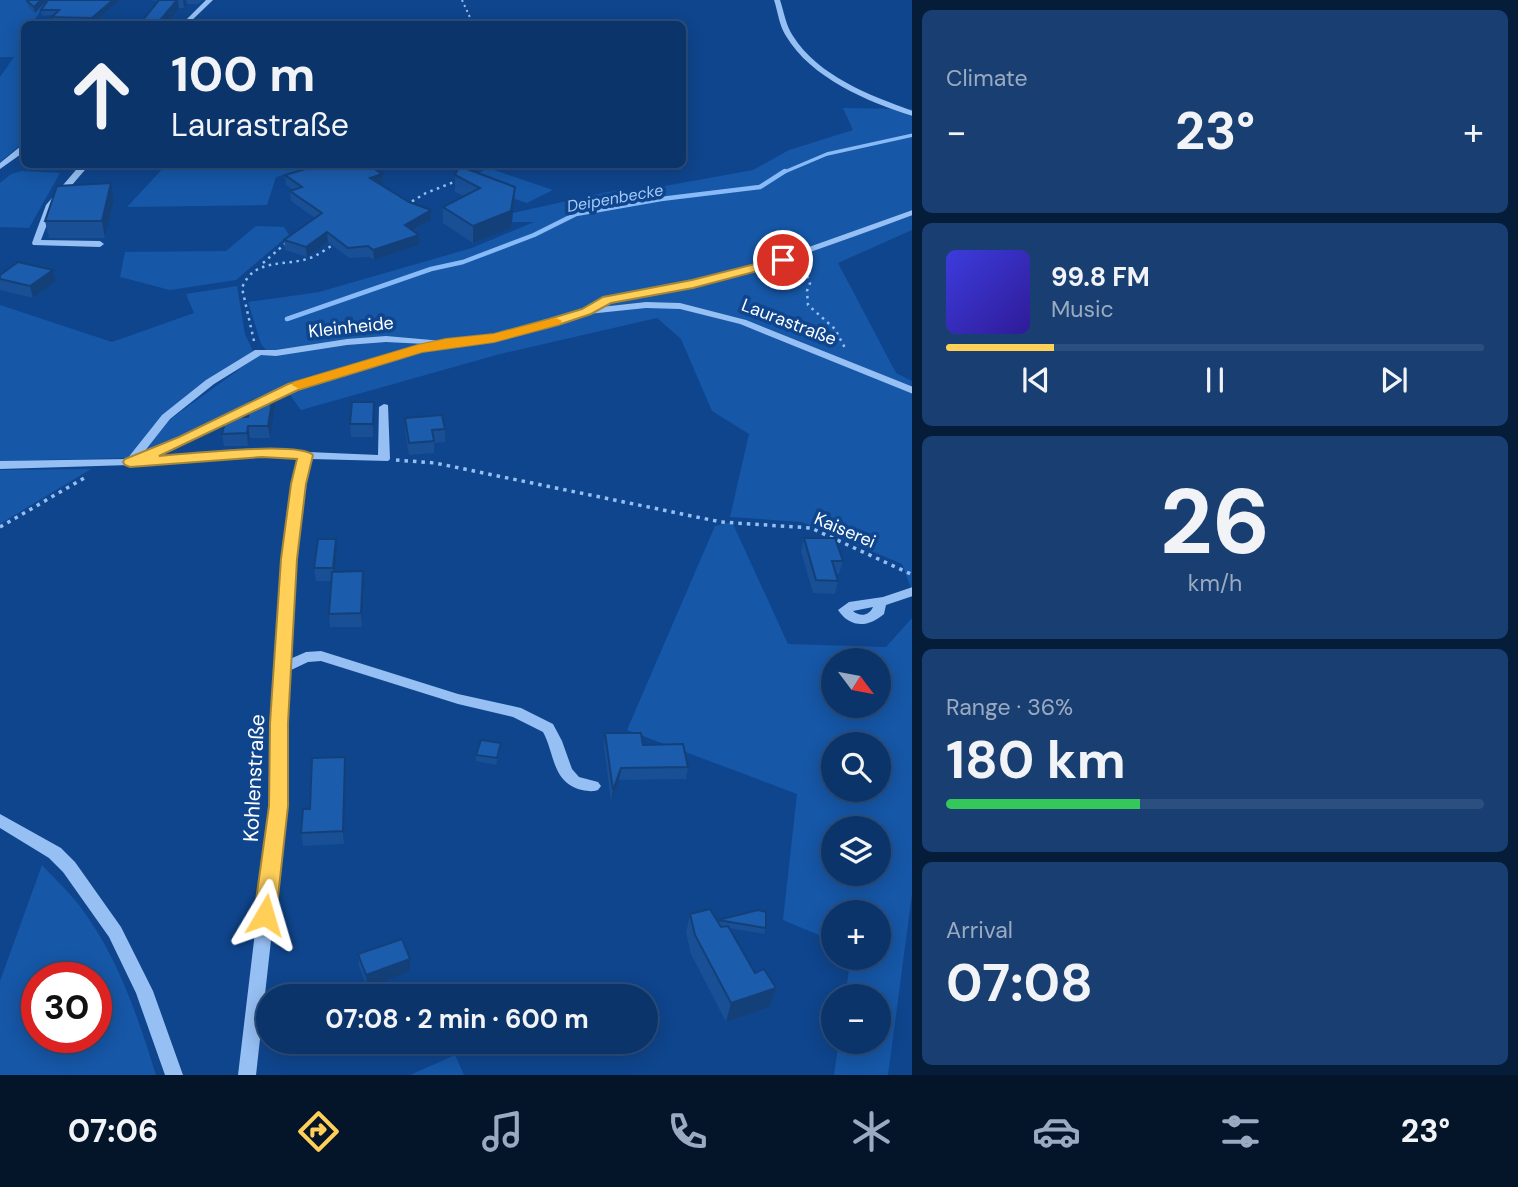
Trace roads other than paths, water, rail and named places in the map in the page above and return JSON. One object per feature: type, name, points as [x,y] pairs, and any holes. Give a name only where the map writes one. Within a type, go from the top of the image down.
[{"type":"street","points":[[187,21],[210,0]]},
{"type":"street","points":[[777,0],[789,36],[816,63],[870,98],[912,114]]},
{"type":"street","points":[[0,167],[21,150]]},
{"type":"street","points":[[82,168],[50,205],[36,243],[100,244]]},
{"type":"street","points":[[587,312],[607,300],[693,284],[783,260],[912,212]]},
{"type":"street","name":"Laurastraße","points":[[130,462],[184,440],[293,387],[446,343],[494,338],[587,312],[646,305],[680,306],[743,322],[912,391]]},
{"type":"street","name":"Kleinheide","points":[[130,462],[166,417],[210,382],[259,352],[285,352],[386,339],[414,338],[446,343]]},
{"type":"street","name":"Laurastraße","points":[[0,465],[106,465],[262,453],[384,459],[384,407]]},
{"type":"street","name":"Kohlenstraße","points":[[247,1075],[278,806],[282,668],[290,546],[298,484],[306,455]]},
{"type":"street","points":[[880,602],[912,591]]},
{"type":"street","points":[[282,668],[306,657],[321,656],[458,699],[516,712],[548,728],[565,772],[574,782],[593,786]]},
{"type":"street","points":[[0,820],[55,853],[69,867],[109,923],[131,960],[174,1075]]},
{"type":"waterway","name":"Deipenbecke","points":[[782,173],[827,154],[912,135]]},
{"type":"waterway","name":"Deipenbecke","points":[[287,319],[431,269],[463,262],[534,235],[576,214],[661,199],[760,187],[785,171]]}]
